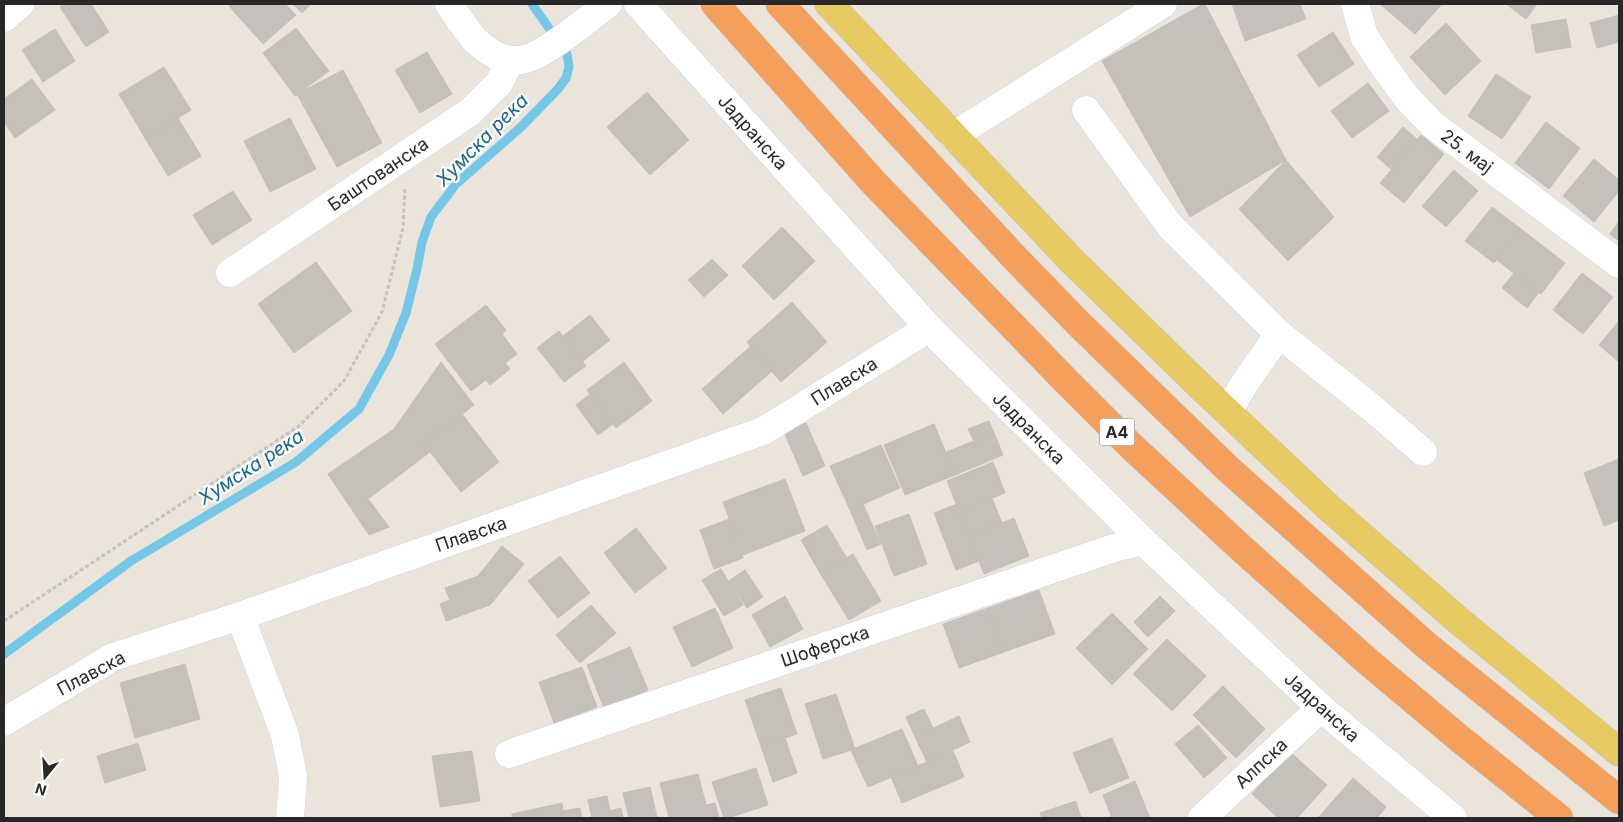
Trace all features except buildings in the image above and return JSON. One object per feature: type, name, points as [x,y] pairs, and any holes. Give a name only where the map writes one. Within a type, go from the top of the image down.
[{"type":"highway","name":"A4","points":[[715,4],[874,183],[1131,446],[1366,660],[1460,740],[1559,818]]},
{"type":"highway","points":[[780,4],[1026,270],[1227,468],[1427,646],[1619,800]]},
{"type":"main road","points":[[828,4],[1073,262],[1328,507],[1452,615],[1619,752]]},
{"type":"street","points":[[4,18],[20,4]]},
{"type":"street","points":[[449,4],[476,40],[499,57],[511,60],[525,59],[541,52],[608,4]]},
{"type":"street","name":"Јадранска","points":[[638,4],[929,328],[1143,541],[1321,708],[1453,818]]},
{"type":"street","points":[[953,136],[1163,4]]},
{"type":"street","name":"25. мај","points":[[1354,4],[1364,36],[1407,98],[1433,125],[1619,264]]},
{"type":"street","name":"Баштованска","points":[[230,273],[470,112],[499,83],[511,60]]},
{"type":"street","points":[[1086,110],[1170,226],[1278,334],[1372,408],[1423,452]]},
{"type":"street","name":"Плавска","points":[[4,722],[113,658],[240,616],[764,432],[929,328]]},
{"type":"street","points":[[1228,412],[1244,384],[1278,334]]},
{"type":"street","name":"Шоферска","points":[[509,754],[1114,548],[1143,541]]},
{"type":"street","points":[[240,616],[285,735],[293,776],[290,818]]},
{"type":"street","name":"Алпска","points":[[1202,818],[1321,708]]},
{"type":"path","points":[[4,621],[299,426],[344,381],[382,312],[403,228],[406,180],[405,155]]},
{"type":"waterway","name":"Хумска река","points":[[4,654],[131,561],[296,462],[359,409],[389,355],[406,313],[422,242],[431,217],[456,184],[521,127],[558,89],[566,78],[569,67],[567,54],[532,4]]}]
